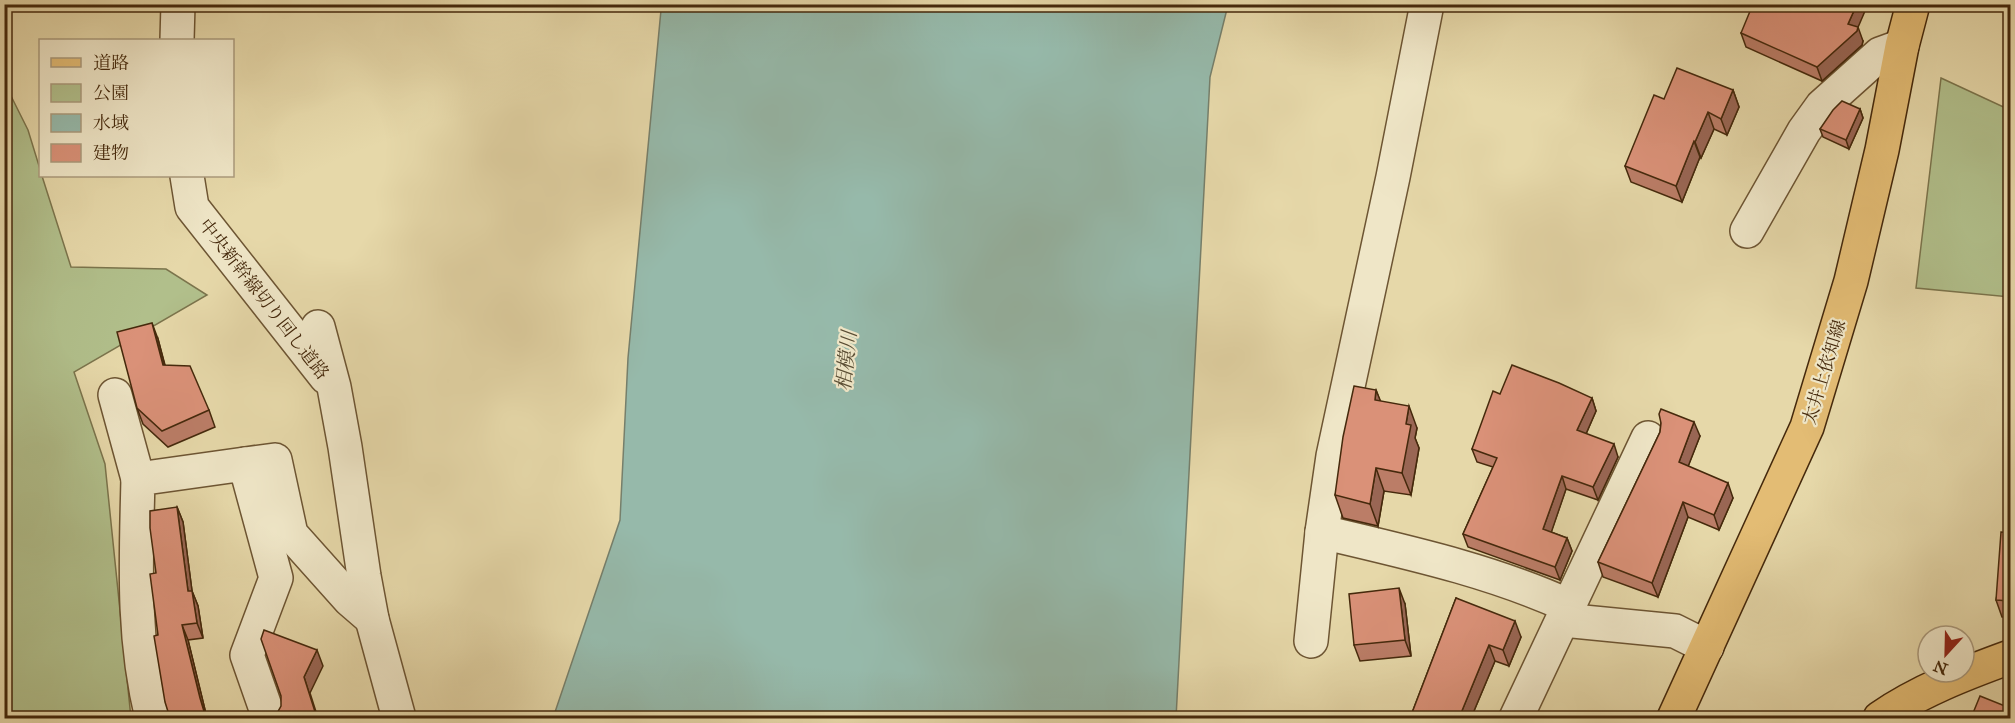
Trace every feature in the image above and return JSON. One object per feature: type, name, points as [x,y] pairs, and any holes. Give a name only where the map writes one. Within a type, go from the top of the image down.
[{"type":"main road","name":"太井上依知線","points":[[1674,718],[1810,417],[1851,281],[1913,4]]},
{"type":"main road","points":[[1880,718],[1926,692],[2010,657]]},
{"type":"street","points":[[177,39],[178,4]]},
{"type":"street","points":[[1311,641],[1322,532],[1333,456],[1393,177],[1427,4]]},
{"type":"street","points":[[1747,231],[1804,131],[1822,106],[1880,54],[1902,46]]},
{"type":"street","name":"中央新幹線切り回し道路","points":[[187,177],[192,207],[334,387]]},
{"type":"street","points":[[318,327],[334,387],[372,619],[399,718]]},
{"type":"street","points":[[115,395],[138,479],[136,605],[139,650],[152,718]]},
{"type":"street","points":[[1516,718],[1648,438]]},
{"type":"street","points":[[138,479],[275,460],[291,534],[350,600],[372,619]]},
{"type":"street","points":[[245,464],[276,579],[247,655],[269,718]]},
{"type":"street","points":[[1322,532],[1456,564],[1533,589],[1566,613],[1675,631],[1707,647]]},
{"type":"green space","points":[[1941,78],[2010,110],[2010,297],[1916,288]]},
{"type":"green space","points":[[4,82],[28,130],[39,166],[39,177],[42,177],[71,267],[166,269],[207,295],[74,372],[105,464],[131,718],[5,718]]},
{"type":"water","name":"相模川","points":[[656,5],[1228,5],[1210,77],[1176,718],[553,718],[620,520],[628,358],[661,10]]},
{"type":"building","points":[[1753,4],[1857,4],[1848,24],[1858,27],[1857,31],[1817,67],[1741,33]]},
{"type":"building","points":[[1677,68],[1733,90],[1721,119],[1708,112],[1676,186],[1625,166],[1654,95],[1664,99]]},
{"type":"building","points":[[1842,101],[1860,109],[1846,140],[1820,129]]},
{"type":"building","points":[[152,323],[163,365],[190,366],[209,410],[162,431],[137,408],[117,332]]},
{"type":"building","points":[[1512,365],[1592,398],[1577,430],[1614,444],[1593,487],[1562,476],[1543,529],[1567,538],[1555,567],[1463,534],[1497,458],[1472,449],[1493,391],[1500,394]]},
{"type":"building","points":[[1354,386],[1376,390],[1375,400],[1409,406],[1406,424],[1411,425],[1402,473],[1376,468],[1370,504],[1335,495],[1343,437]]},
{"type":"building","points":[[1661,409],[1694,422],[1679,462],[1728,483],[1714,515],[1683,502],[1652,583],[1598,562],[1660,432]]},
{"type":"building","points":[[177,507],[188,591],[192,591],[197,623],[182,625],[206,718],[170,718],[165,702],[154,636],[158,635],[150,574],[156,573],[150,511]]},
{"type":"building","points":[[2001,532],[2010,533],[2010,601],[1996,600]]},
{"type":"building","points":[[1399,588],[1405,640],[1354,645],[1349,594]]},
{"type":"building","points":[[1456,598],[1515,621],[1503,650],[1489,645],[1459,718],[1410,718]]},
{"type":"building","points":[[264,630],[317,650],[304,677],[317,718],[277,718],[281,696],[261,639]]},
{"type":"building","points":[[1980,696],[2010,708],[2009,718],[1971,718]]}]
